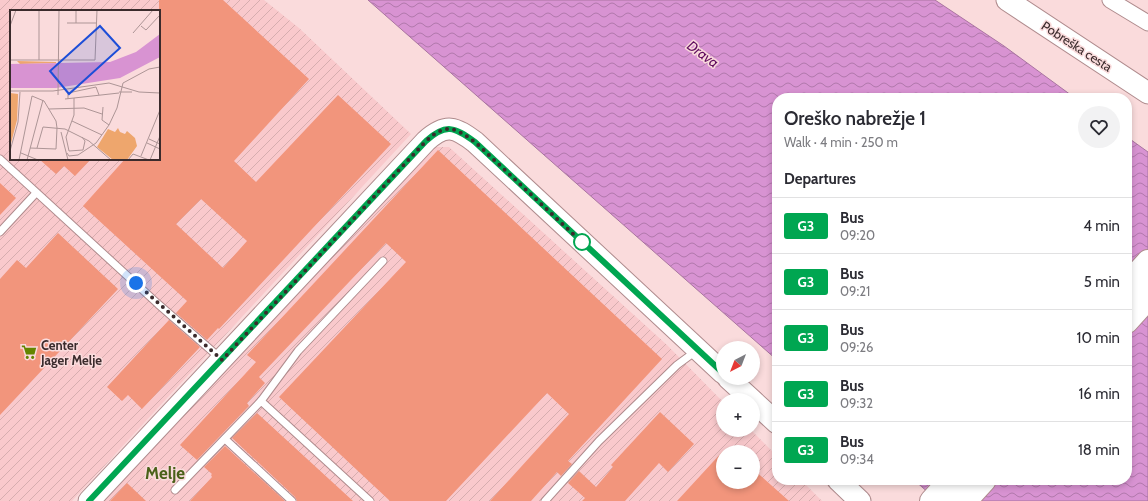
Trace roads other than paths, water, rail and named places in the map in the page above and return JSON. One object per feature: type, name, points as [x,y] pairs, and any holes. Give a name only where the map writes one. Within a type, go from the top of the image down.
[{"type":"highway","points":[[1132,279],[1148,261]]},
{"type":"highway","points":[[1132,317],[1148,299]]},
{"type":"highway","points":[[931,501],[945,485]]},
{"type":"highway","points":[[966,501],[980,485]]},
{"type":"street","name":"Pobreška cesta","points":[[1007,0],[1148,93]]},
{"type":"street","points":[[1110,0],[1148,23]]},
{"type":"street","points":[[89,501],[426,141],[436,132],[445,129],[455,129],[475,142],[716,367]]},
{"type":"street","points":[[1132,295],[1148,277]]},
{"type":"street","points":[[736,385],[744,393]]},
{"type":"street","points":[[760,407],[772,418]]},
{"type":"street","points":[[843,485],[860,501]]},
{"type":"street","points":[[948,501],[962,485]]},
{"type":"lane","points":[[0,160],[222,360]]},
{"type":"lane","points":[[0,232],[36,193]]},
{"type":"lane","points":[[175,490],[261,401],[298,351],[383,261]]},
{"type":"lane","points":[[545,501],[600,441],[677,364],[698,350]]},
{"type":"lane","points":[[261,401],[370,501]]},
{"type":"lane","points":[[225,439],[292,501]]},
{"type":"water","name":"Drava","points":[[368,0],[935,0],[1004,46],[1068,93],[772,93],[772,356],[760,345],[760,341],[755,341]]},
{"type":"water","points":[[1132,141],[1148,152],[1148,501],[938,501],[920,485],[1132,485]]},
{"type":"place","name":"Center Jager Melje","points":[[29,352]]},
{"type":"district","name":"Melje","points":[[165,473]]}]
